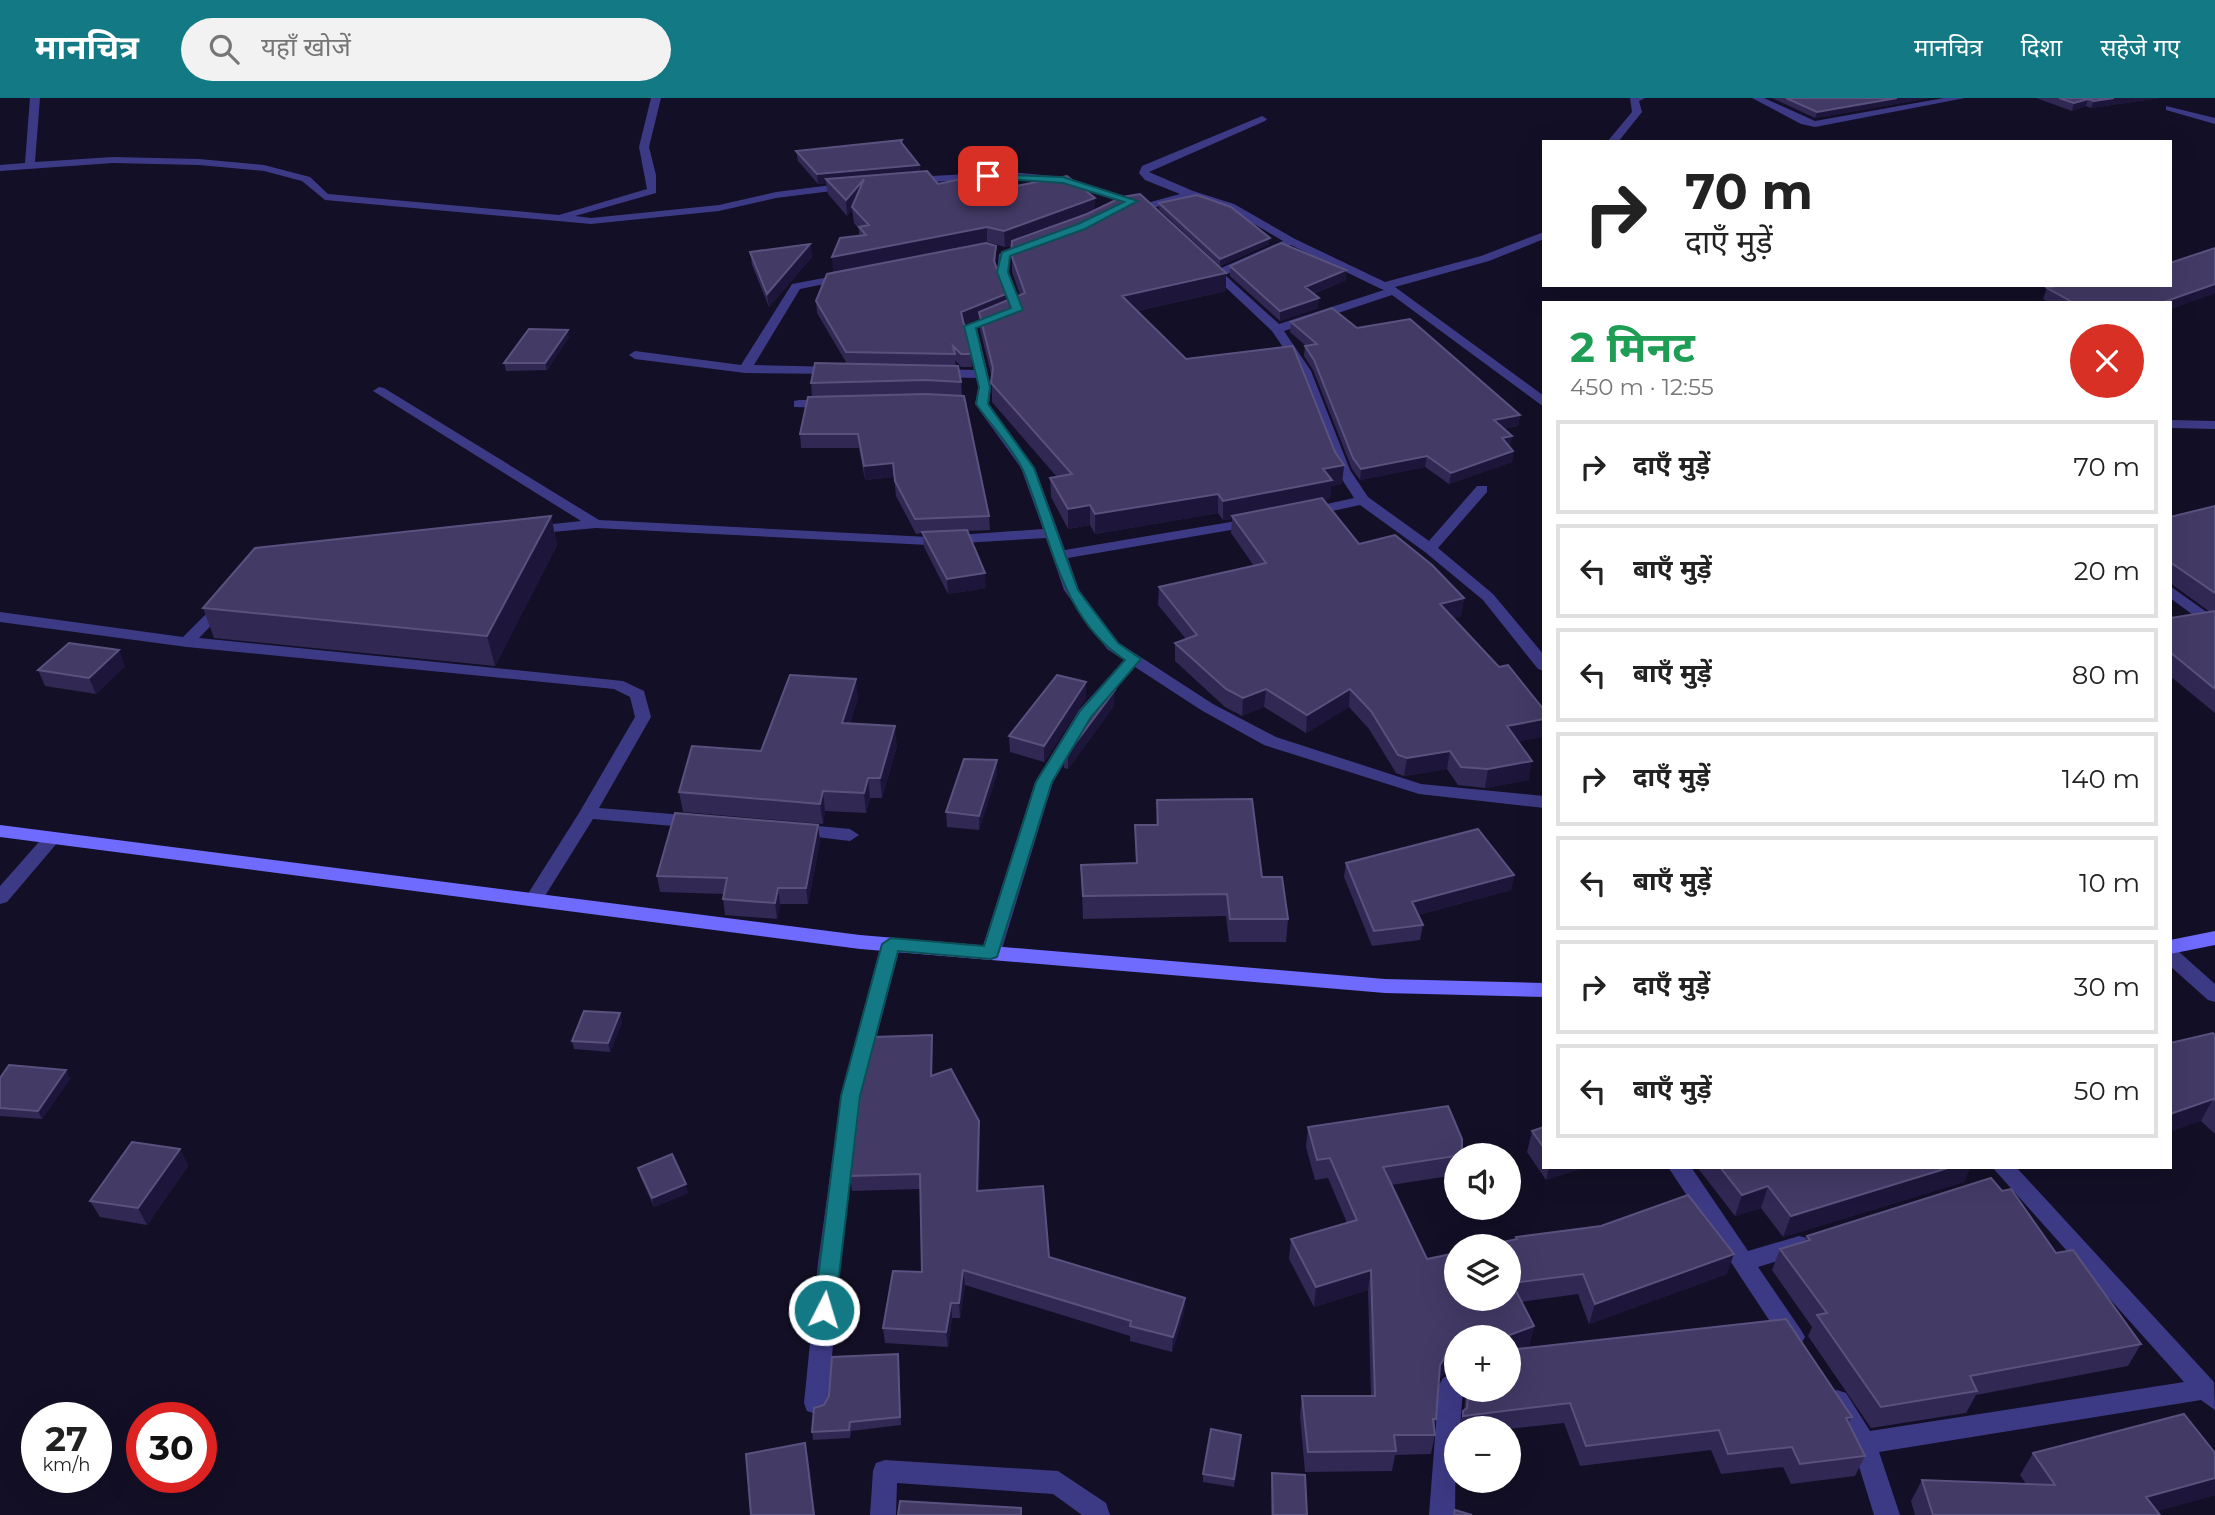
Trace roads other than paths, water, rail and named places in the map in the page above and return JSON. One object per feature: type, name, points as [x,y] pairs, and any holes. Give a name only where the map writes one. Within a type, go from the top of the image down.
[{"type":"main road","points":[[0,831],[891,944],[1385,986],[1542,990]]},
{"type":"main road","points":[[2172,947],[2215,938]]},
{"type":"street","points":[[30,164],[35,98]]},
{"type":"street","points":[[557,218],[594,205],[652,191],[644,147],[656,98]]},
{"type":"street","points":[[1614,140],[1637,112],[1634,98],[1640,98]]},
{"type":"street","points":[[1758,98],[1804,122],[1815,124],[1960,98]]},
{"type":"street","points":[[2169,108],[2215,121]]},
{"type":"street","points":[[1262,119],[1146,168],[1144,173],[1149,178],[1236,209],[1291,241],[1388,288],[1542,401]]},
{"type":"street","points":[[0,167],[113,160],[199,162],[264,168],[306,179],[325,197],[591,221],[719,208],[776,195],[865,184]]},
{"type":"street","points":[[891,181],[1010,175],[1063,180],[1133,201],[1156,216]]},
{"type":"street","points":[[1146,207],[1190,194]]},
{"type":"street","points":[[1113,211],[1133,201]]},
{"type":"street","points":[[1277,329],[1388,288],[1505,253],[1542,236]]},
{"type":"street","points":[[1044,240],[1001,252],[1003,272],[1017,310],[970,326],[985,387],[975,404],[1028,468],[1072,590],[1113,646],[1207,707],[1270,741],[1419,789],[1542,802]]},
{"type":"street","points":[[1217,274],[1291,241]]},
{"type":"street","points":[[1201,258],[1277,329],[1305,371],[1343,470],[1363,500],[1430,548],[1488,597],[1542,664]]},
{"type":"street","points":[[745,369],[796,286],[862,274]]},
{"type":"street","points":[[635,355],[745,369],[856,372]]},
{"type":"street","points":[[925,373],[981,374]]},
{"type":"street","points":[[1521,385],[1542,387]]},
{"type":"street","points":[[379,391],[596,524]]},
{"type":"street","points":[[799,404],[838,404]]},
{"type":"street","points":[[2172,424],[2215,425]]},
{"type":"street","points":[[1430,548],[1482,489]]},
{"type":"street","points":[[1292,515],[1363,500]]},
{"type":"street","points":[[1061,555],[1265,520]]},
{"type":"street","points":[[513,532],[596,524],[915,540],[1051,533]]},
{"type":"street","points":[[187,642],[235,593]]},
{"type":"street","points":[[2172,593],[2215,626]]},
{"type":"street","points":[[0,617],[187,642],[617,684],[638,694],[643,717],[588,813],[533,900]]},
{"type":"street","points":[[991,953],[1044,782],[1085,714],[1134,659]]},
{"type":"street","points":[[588,813],[712,823]]},
{"type":"street","points":[[781,829],[850,835]]},
{"type":"street","points":[[0,898],[52,838]]},
{"type":"street","points":[[816,1403],[829,1263],[851,1096],[891,944]]},
{"type":"street","points":[[2172,957],[2215,995]]},
{"type":"street","points":[[1680,1169],[1806,1355]]},
{"type":"street","points":[[1988,1186],[2008,1173],[2210,1394]]},
{"type":"street","points":[[1742,1262],[1820,1238]]},
{"type":"street","points":[[1827,1386],[1864,1443],[1887,1515]]},
{"type":"street","points":[[1864,1443],[2210,1394]]},
{"type":"street","points":[[1442,1515],[1450,1402]]},
{"type":"street","points":[[883,1515],[885,1471],[1058,1483],[1097,1511],[1097,1515]]}]
